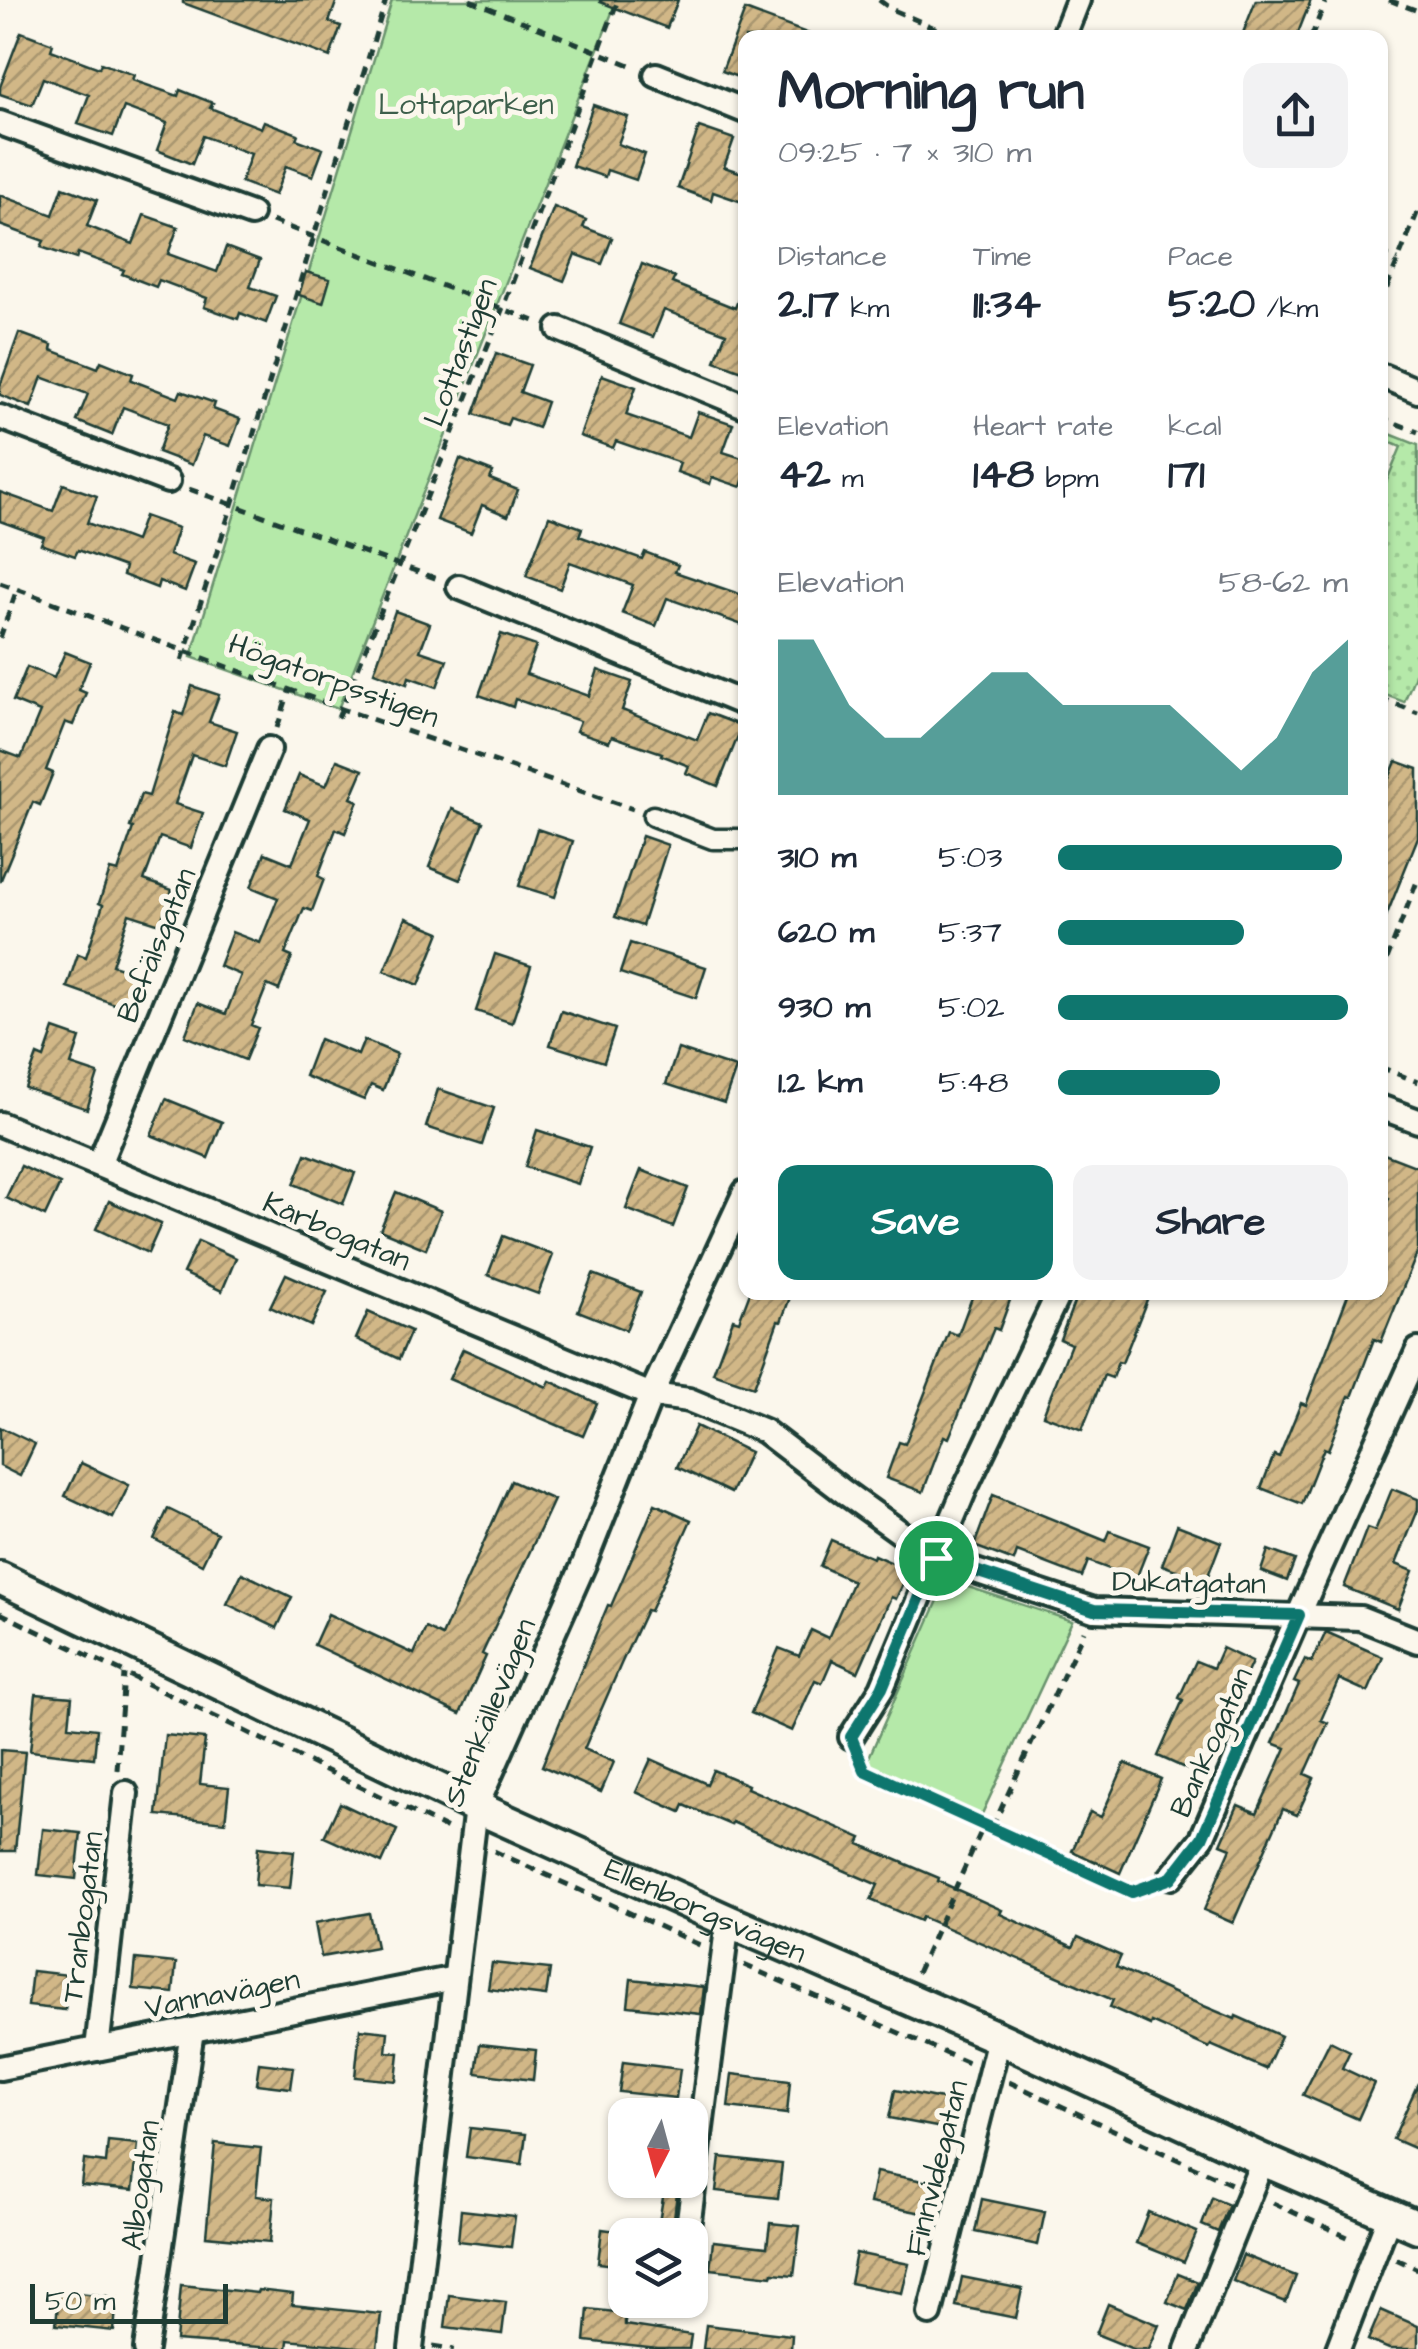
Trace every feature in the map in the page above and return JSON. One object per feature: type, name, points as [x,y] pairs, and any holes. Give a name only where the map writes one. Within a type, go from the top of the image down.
[{"type":"street","points":[[1066,30],[1078,0]]},
{"type":"street","points":[[656,75],[738,108]]},
{"type":"street","points":[[0,123],[251,214]]},
{"type":"street","points":[[559,329],[738,403]]},
{"type":"street","points":[[1388,378],[1418,391]]},
{"type":"street","points":[[0,417],[168,481]]},
{"type":"street","points":[[459,587],[738,701]]},
{"type":"street","name":"Befälsgatan","points":[[99,1164],[269,750]]},
{"type":"street","points":[[653,816],[713,839],[738,840]]},
{"type":"street","points":[[1388,1110],[1418,1121]]},
{"type":"street","name":"Kårbogatan","points":[[0,1124],[651,1395]]},
{"type":"street","name":"Stenkällevägen","points":[[411,2349],[476,1807],[584,1564],[651,1395],[738,1207]]},
{"type":"street","points":[[851,1737],[882,1688],[964,1491],[1054,1300]]},
{"type":"street","name":"Bankogatan","points":[[1171,1878],[1202,1838],[1418,1350]]},
{"type":"street","name":"Dukatgatan","points":[[651,1395],[689,1400],[764,1431],[936,1558],[1094,1610],[1360,1618],[1418,1641]]},
{"type":"street","name":"Ellenborgsvägen","points":[[0,1578],[476,1807],[1418,2227]]},
{"type":"street","name":"Tranbogatan","points":[[97,2049],[126,1793]]},
{"type":"street","points":[[689,2218],[728,1921]]},
{"type":"street","name":"Vannavägen","points":[[0,2068],[455,1978]]},
{"type":"street","name":"Albogatan","points":[[146,2349],[192,2030]]},
{"type":"street","name":"Finnvidegatan","points":[[930,2313],[999,2038]]},
{"type":"street","points":[[1186,2349],[1263,2160]]},
{"type":"street","points":[[1338,2349],[1390,2214]]},
{"type":"path","points":[[182,661],[386,0]]},
{"type":"path","points":[[470,0],[656,75]]},
{"type":"path","name":"Lottastigen","points":[[338,718],[502,310],[618,0]]},
{"type":"path","points":[[879,0],[890,9],[939,30]]},
{"type":"path","points":[[1315,30],[1326,0]]},
{"type":"path","points":[[1389,0],[1418,11]]},
{"type":"path","points":[[1388,285],[1418,210]]},
{"type":"path","points":[[251,214],[559,329]]},
{"type":"path","points":[[1388,256],[1398,260]]},
{"type":"path","points":[[1388,420],[1418,432]]},
{"type":"path","points":[[168,481],[459,587]]},
{"type":"path","name":"Högatorpsstigen","points":[[0,583],[653,816]]},
{"type":"path","points":[[0,638],[17,589]]},
{"type":"path","points":[[269,750],[290,689]]},
{"type":"path","points":[[1388,701],[1418,713]]},
{"type":"path","points":[[1388,956],[1418,879]]},
{"type":"path","points":[[1388,1070],[1418,1082]]},
{"type":"path","points":[[992,1828],[1094,1610]]},
{"type":"path","points":[[124,1674],[116,1777],[126,1793]]},
{"type":"path","points":[[851,1737],[865,1771],[1132,1892],[1171,1878]]},
{"type":"path","points":[[917,1974],[984,1825]]},
{"type":"green space","name":"Lottaparken","points":[[392,0],[617,0],[338,709],[191,657]]},
{"type":"green space","points":[[1388,433],[1418,445],[1418,668],[1404,702],[1388,696],[1388,478],[1401,447],[1388,441]]},
{"type":"green space","points":[[947,1580],[1072,1621],[981,1816],[866,1764]]},
{"type":"building","points":[[183,0],[337,0],[329,22],[341,26],[330,57]]},
{"type":"building","points":[[600,0],[678,0],[667,28]]},
{"type":"building","points":[[1256,0],[1311,0],[1299,30],[1244,30]]},
{"type":"building","points":[[745,10],[799,30],[738,30],[738,77],[722,71]]},
{"type":"building","points":[[21,32],[53,44],[51,50],[99,68],[101,63],[134,75],[132,80],[178,96],[180,90],[213,103],[210,108],[261,128],[264,121],[298,134],[296,139],[323,149],[313,176],[286,166],[275,195],[241,182],[251,154],[203,136],[192,164],[157,150],[167,123],[124,107],[113,136],[78,124],[89,95],[43,78],[32,105],[0,94]]},
{"type":"building","points":[[593,105],[628,117],[618,144],[645,154],[636,180],[607,170],[605,177],[572,166]]},
{"type":"building","points":[[699,127],[734,139],[724,167],[738,172],[738,201],[713,192],[711,200],[678,188]]},
{"type":"building","points":[[63,187],[97,200],[87,226],[133,244],[144,215],[178,227],[168,254],[217,272],[226,247],[260,260],[250,287],[276,296],[266,323],[240,313],[238,319],[204,307],[207,298],[159,280],[156,287],[78,253],[76,259],[41,247],[44,241],[0,225],[0,195],[53,215]]},
{"type":"building","points":[[554,207],[586,220],[583,227],[612,238],[602,264],[575,254],[564,281],[530,268]]},
{"type":"building","points":[[642,264],[675,277],[672,283],[735,308],[738,300],[738,369],[715,361],[726,333],[664,310],[653,337],[619,324]]},
{"type":"building","points":[[306,272],[330,279],[323,303],[299,295]]},
{"type":"building","points":[[19,333],[98,368],[101,361],[133,374],[131,380],[178,398],[181,391],[215,403],[213,409],[240,419],[230,446],[203,436],[192,465],[158,452],[168,424],[123,407],[112,435],[77,421],[88,394],[42,377],[31,407],[0,395]]},
{"type":"building","points":[[496,353],[530,365],[520,392],[547,402],[538,428],[510,418],[507,425],[474,414]]},
{"type":"building","points":[[602,375],[636,387],[626,415],[689,437],[698,412],[733,424],[723,452],[738,457],[738,486],[712,477],[710,484],[677,472],[680,463],[616,441],[613,448],[580,436]]},
{"type":"building","points":[[460,459],[493,472],[490,479],[518,490],[508,516],[482,505],[471,533],[437,520]]},
{"type":"building","points":[[63,484],[97,496],[87,523],[135,541],[144,516],[178,528],[169,555],[195,564],[185,591],[159,581],[157,588],[123,575],[125,567],[78,550],[75,556],[41,544],[44,537],[0,521],[0,492],[53,511]]},
{"type":"building","points":[[549,516],[582,528],[579,536],[642,559],[645,552],[678,565],[675,572],[738,594],[738,623],[667,598],[656,626],[622,613],[633,585],[570,562],[560,589],[526,576]]},
{"type":"building","points":[[395,611],[430,624],[420,651],[447,660],[437,687],[409,677],[407,684],[374,672]]},
{"type":"building","points":[[501,634],[536,646],[526,674],[589,696],[598,670],[632,682],[622,710],[697,740],[708,713],[738,724],[738,736],[718,786],[686,773],[689,766],[662,753],[612,736],[609,742],[576,731],[580,721],[515,699],[513,707],[479,695]]},
{"type":"building","points":[[65,652],[90,662],[79,690],[86,693],[73,725],[65,722],[46,770],[53,773],[40,805],[33,802],[0,882],[0,750],[21,758],[40,712],[13,701],[27,667],[54,678]]},
{"type":"building","points":[[192,686],[219,695],[209,722],[237,731],[225,766],[192,755],[175,804],[203,813],[191,848],[160,837],[144,880],[172,890],[160,924],[129,914],[112,965],[140,974],[128,1009],[67,987],[78,954],[86,957],[110,870],[118,872],[141,794],[149,796],[175,712],[183,715]]},
{"type":"building","points":[[337,760],[363,770],[351,798],[358,801],[345,833],[336,829],[318,876],[324,879],[312,911],[304,908],[285,954],[292,957],[279,990],[267,985],[251,1025],[258,1028],[245,1060],[185,1036],[198,1003],[226,1014],[241,975],[219,966],[232,932],[260,943],[278,898],[251,887],[265,853],[292,864],[310,819],[285,809],[299,775],[326,786]]},
{"type":"building","points":[[1396,761],[1418,769],[1418,837],[1388,912],[1388,781]]},
{"type":"building","points":[[452,809],[483,822],[460,880],[429,867]]},
{"type":"building","points":[[537,829],[573,841],[555,897],[519,886]]},
{"type":"building","points":[[642,836],[668,845],[642,926],[615,917]]},
{"type":"building","points":[[406,918],[440,932],[419,985],[384,971]]},
{"type":"building","points":[[630,943],[706,967],[696,998],[620,973]]},
{"type":"building","points":[[495,954],[531,966],[512,1023],[476,1011]]},
{"type":"building","points":[[561,1011],[615,1029],[604,1062],[550,1045]]},
{"type":"building","points":[[54,1029],[80,1038],[71,1065],[98,1074],[87,1109],[25,1088],[37,1055],[44,1058]]},
{"type":"building","points":[[319,1039],[358,1055],[364,1040],[397,1054],[383,1090],[371,1085],[364,1100],[305,1076]]},
{"type":"building","points":[[678,1049],[736,1068],[724,1103],[666,1084]]},
{"type":"building","points":[[438,1089],[494,1108],[482,1145],[426,1127]]},
{"type":"building","points":[[166,1099],[222,1122],[208,1158],[151,1135]]},
{"type":"building","points":[[537,1130],[590,1147],[578,1184],[525,1167]]},
{"type":"building","points":[[306,1154],[355,1173],[343,1204],[294,1184]]},
{"type":"building","points":[[1388,1156],[1418,1167],[1418,1251],[1381,1342],[1374,1339],[1352,1397],[1349,1396],[1328,1450],[1324,1448],[1302,1504],[1261,1488],[1274,1455],[1279,1457],[1301,1403],[1306,1405],[1346,1300],[1388,1300]]},
{"type":"building","points":[[21,1166],[60,1184],[45,1216],[6,1198]]},
{"type":"building","points":[[641,1170],[688,1188],[673,1227],[626,1209]]},
{"type":"building","points":[[396,1192],[441,1211],[426,1249],[380,1230]]},
{"type":"building","points":[[109,1201],[161,1224],[148,1253],[96,1229]]},
{"type":"building","points":[[503,1236],[553,1255],[538,1294],[488,1275]]},
{"type":"building","points":[[198,1241],[236,1258],[222,1291],[183,1273]]},
{"type":"building","points":[[286,1274],[327,1292],[311,1326],[270,1307]]},
{"type":"building","points":[[593,1274],[641,1292],[626,1330],[578,1311]]},
{"type":"building","points":[[747,1300],[789,1300],[754,1387],[713,1373],[733,1319],[739,1321]]},
{"type":"building","points":[[971,1300],[1010,1300],[999,1330],[994,1328],[949,1438],[944,1436],[923,1492],[886,1478],[899,1442],[905,1444],[949,1332],[958,1335]]},
{"type":"building","points":[[1075,1300],[1147,1300],[1122,1363],[1118,1362],[1112,1378],[1104,1375],[1082,1430],[1043,1415],[1071,1344],[1060,1339]]},
{"type":"building","points":[[368,1312],[411,1331],[399,1359],[356,1339]]},
{"type":"building","points":[[463,1349],[547,1387],[550,1381],[597,1403],[583,1436],[449,1379]]},
{"type":"building","points":[[696,1426],[750,1452],[731,1493],[677,1467]]},
{"type":"building","points":[[0,1427],[35,1444],[20,1476],[0,1466]]},
{"type":"building","points":[[81,1463],[129,1485],[113,1518],[65,1496]]},
{"type":"building","points":[[511,1481],[554,1500],[482,1654],[486,1656],[460,1714],[314,1645],[328,1614],[414,1654],[426,1628],[442,1636]]},
{"type":"building","points":[[1392,1489],[1418,1499],[1418,1510],[1396,1564],[1413,1571],[1398,1609],[1344,1587],[1367,1528],[1375,1531]]},
{"type":"building","points":[[993,1495],[1106,1541],[1110,1531],[1149,1546],[1136,1579],[1088,1561],[1082,1577],[1017,1552],[1014,1561],[974,1546]]},
{"type":"building","points":[[655,1504],[691,1520],[584,1749],[614,1762],[601,1792],[542,1766],[608,1605],[611,1606]]},
{"type":"building","points":[[168,1509],[217,1533],[202,1564],[154,1539]]},
{"type":"building","points":[[1177,1525],[1221,1542],[1206,1581],[1162,1565]]},
{"type":"building","points":[[831,1540],[873,1558],[874,1555],[908,1573],[896,1599],[891,1597],[858,1672],[832,1660],[822,1683],[815,1680],[792,1731],[751,1713],[779,1648],[799,1656],[811,1630],[828,1638],[853,1581],[820,1566]]},
{"type":"building","points":[[1268,1550],[1295,1560],[1287,1581],[1261,1571]]},
{"type":"building","points":[[242,1573],[292,1597],[277,1628],[227,1604]]},
{"type":"building","points":[[1326,1632],[1383,1657],[1368,1692],[1339,1679],[1321,1720],[1328,1723],[1305,1774],[1314,1778],[1297,1815],[1283,1809],[1233,1923],[1204,1910],[1231,1848],[1221,1844],[1238,1805],[1257,1813],[1286,1748],[1273,1743],[1299,1684],[1294,1682],[1305,1659],[1312,1662]]},
{"type":"building","points":[[1222,1648],[1252,1662],[1241,1686],[1235,1684],[1198,1774],[1158,1756],[1196,1661],[1213,1668]]},
{"type":"building","points":[[36,1694],[72,1697],[69,1726],[97,1729],[94,1758],[30,1751]]},
{"type":"building","points":[[165,1735],[205,1739],[200,1784],[229,1787],[225,1822],[157,1815]]},
{"type":"building","points":[[0,1750],[25,1752],[15,1851],[0,1851]]},
{"type":"building","points":[[651,1759],[707,1784],[713,1770],[748,1785],[747,1788],[862,1838],[859,1844],[939,1878],[938,1881],[1002,1910],[1000,1914],[1073,1947],[1078,1937],[1121,1956],[1116,1967],[1281,2036],[1266,2069],[1151,2022],[1150,2025],[1110,2007],[1113,2000],[922,1917],[920,1921],[871,1900],[878,1885],[732,1822],[731,1825],[684,1805],[681,1812],[636,1792]]},
{"type":"building","points":[[1125,1763],[1161,1779],[1120,1873],[1072,1851],[1090,1812],[1101,1817]]},
{"type":"building","points":[[340,1803],[397,1830],[382,1863],[324,1837]]},
{"type":"building","points":[[43,1829],[81,1833],[76,1879],[38,1875]]},
{"type":"building","points":[[258,1847],[294,1851],[290,1888],[255,1885]]},
{"type":"building","points":[[369,1913],[376,1947],[321,1957],[315,1923]]},
{"type":"building","points":[[136,1959],[176,1963],[173,1993],[133,1989]]},
{"type":"building","points":[[492,1963],[550,1969],[546,1996],[488,1989]]},
{"type":"building","points":[[32,1971],[69,1975],[65,2010],[28,2006]]},
{"type":"building","points":[[631,1979],[704,1987],[701,2014],[628,2006]]},
{"type":"building","points":[[360,2029],[388,2032],[386,2052],[399,2053],[396,2081],[355,2077]]},
{"type":"building","points":[[1330,2041],[1350,2051],[1342,2068],[1374,2083],[1358,2119],[1303,2095]]},
{"type":"building","points":[[480,2044],[536,2050],[533,2080],[476,2073]]},
{"type":"building","points":[[623,2062],[680,2069],[676,2098],[619,2092]]},
{"type":"building","points":[[259,2063],[294,2067],[291,2088],[256,2084]]},
{"type":"building","points":[[732,2074],[790,2081],[787,2114],[728,2107]]},
{"type":"building","points":[[1418,2083],[1418,2150],[1393,2139]]},
{"type":"building","points":[[895,2090],[952,2101],[947,2129],[889,2118]]},
{"type":"building","points":[[470,2128],[526,2134],[522,2164],[466,2157]]},
{"type":"building","points":[[108,2141],[138,2144],[133,2190],[81,2185],[84,2160],[106,2163]]},
{"type":"building","points":[[215,2143],[261,2148],[256,2196],[274,2198],[270,2242],[206,2236]]},
{"type":"building","points":[[720,2157],[782,2164],[778,2198],[716,2191]]},
{"type":"building","points":[[876,2172],[934,2183],[928,2214],[870,2203]]},
{"type":"building","points":[[663,2198],[676,2198],[674,2218],[660,2218]]},
{"type":"building","points":[[1212,2198],[1229,2205],[1218,2232],[1202,2225]]},
{"type":"building","points":[[982,2199],[1045,2212],[1038,2245],[975,2232]]},
{"type":"building","points":[[461,2210],[515,2216],[511,2247],[458,2241]]},
{"type":"building","points":[[1148,2212],[1197,2232],[1184,2262],[1136,2243]]},
{"type":"building","points":[[770,2223],[800,2226],[794,2275],[710,2269],[713,2241],[767,2247]]},
{"type":"building","points":[[602,2229],[608,2230],[608,2264],[598,2263]]},
{"type":"building","points":[[856,2253],[909,2264],[902,2293],[850,2283]]},
{"type":"building","points":[[1243,2255],[1296,2276],[1286,2302],[1233,2281]]},
{"type":"building","points":[[1178,2274],[1198,2282],[1187,2310],[1167,2302]]},
{"type":"building","points":[[962,2277],[1022,2289],[1016,2318],[956,2306]]},
{"type":"building","points":[[181,2285],[293,2294],[292,2305],[381,2314],[377,2349],[288,2340],[287,2349],[176,2341]]},
{"type":"building","points":[[59,2291],[117,2297],[114,2331],[56,2325]]},
{"type":"building","points":[[449,2295],[506,2302],[502,2334],[445,2327]]},
{"type":"building","points":[[1108,2304],[1159,2325],[1149,2349],[1133,2349],[1096,2334]]},
{"type":"building","points":[[588,2309],[608,2311],[608,2318],[625,2318],[625,2325],[691,2335],[689,2349],[585,2341]]},
{"type":"building","points":[[1381,2310],[1418,2326],[1418,2349],[1389,2349],[1368,2340]]},
{"type":"building","points":[[706,2325],[792,2335],[791,2349],[703,2349]]},
{"type":"route","points":[[936,1558],[1094,1610],[1299,1615],[1202,1838],[1171,1878],[1132,1892],[865,1771],[851,1737],[882,1688],[936,1558]]}]
